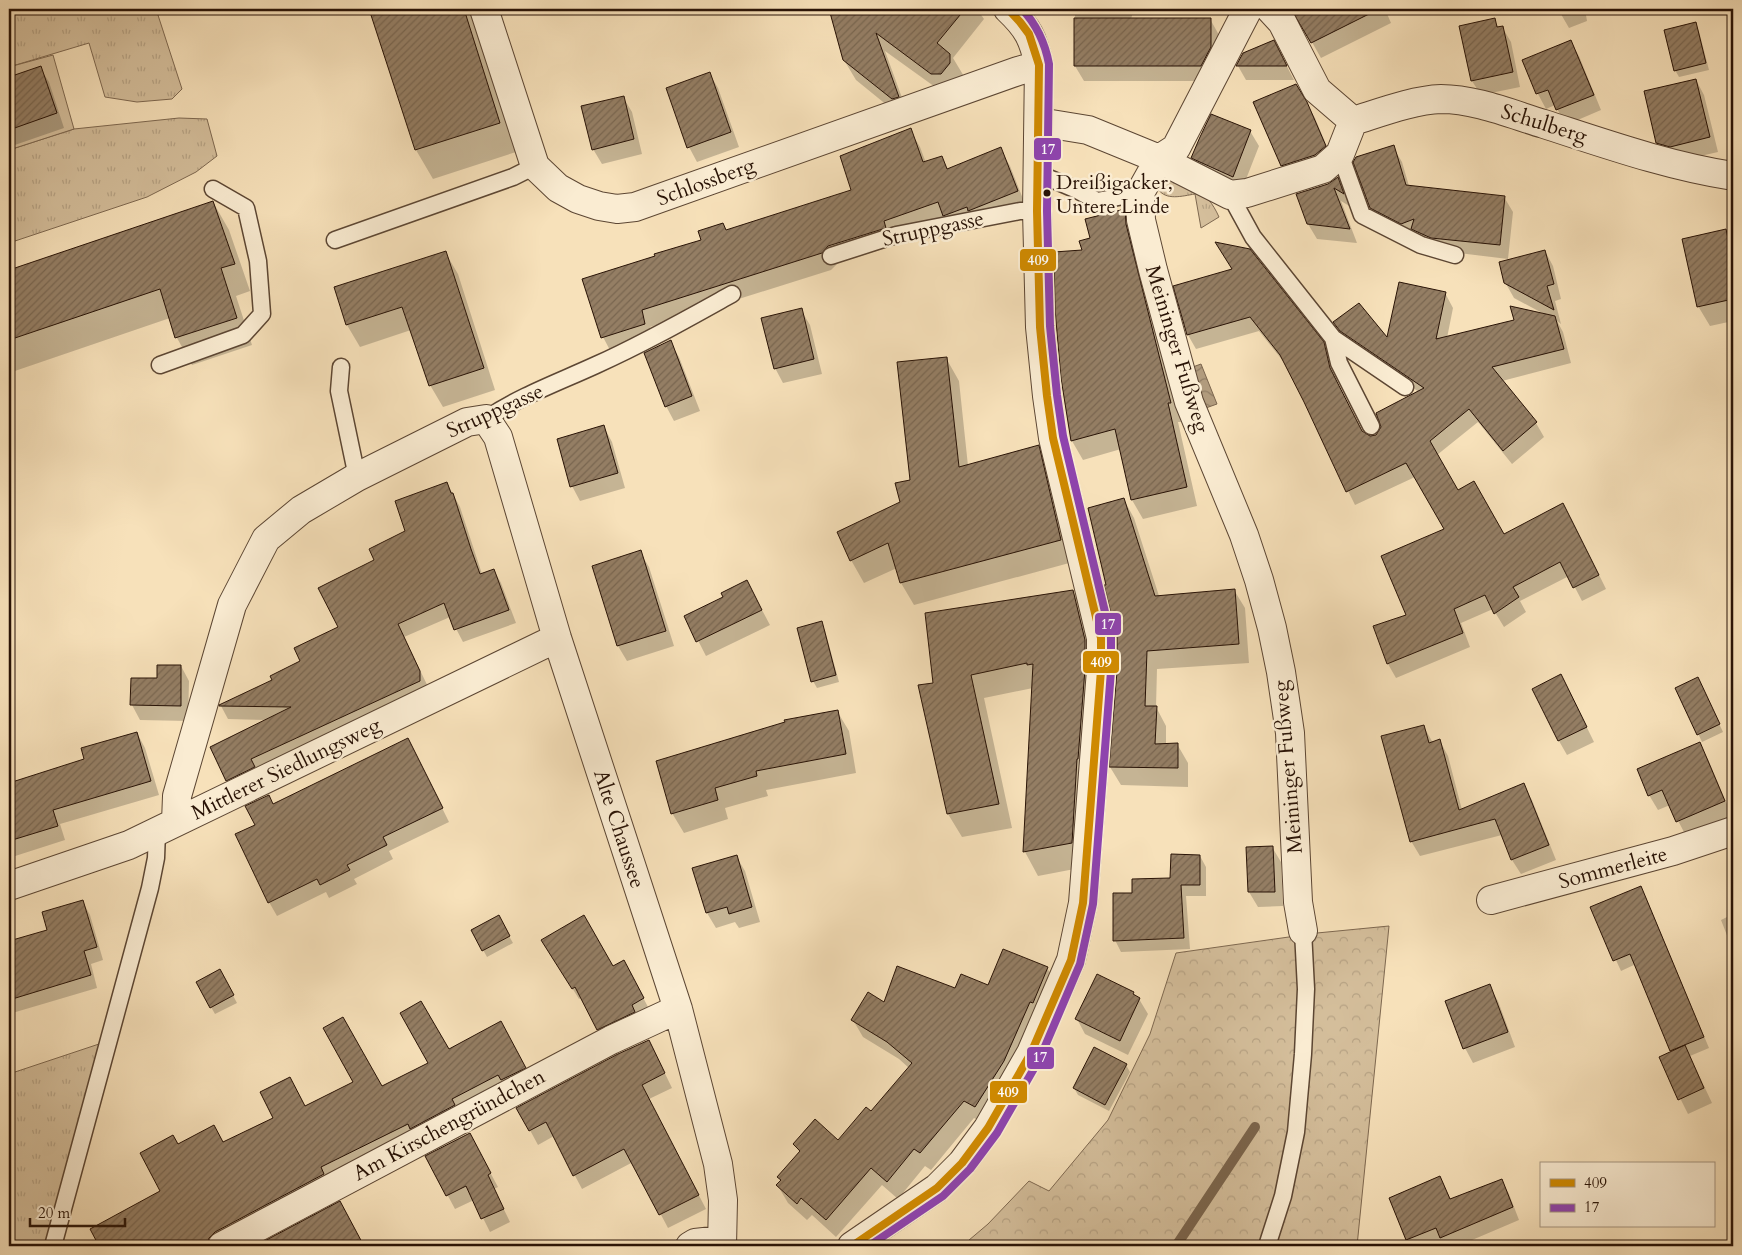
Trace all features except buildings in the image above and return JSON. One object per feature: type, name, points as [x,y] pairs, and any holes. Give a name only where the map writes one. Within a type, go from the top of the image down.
[{"type":"street","name":"Schlossberg","points":[[484,9],[536,166],[558,188],[578,199],[599,206],[617,209],[635,207],[1039,65]]},
{"type":"street","points":[[852,1246],[937,1188],[962,1163],[988,1128],[1031,1053],[1071,960],[1083,903],[1101,670],[1101,638],[1053,438],[1048,405],[1040,327],[1037,211],[1039,65],[1034,42],[1025,27],[1008,9]]},
{"type":"street","points":[[1140,193],[1159,159],[1176,148],[1248,9]]},
{"type":"street","points":[[1039,122],[1088,130],[1159,159],[1230,195],[1247,193],[1323,169],[1340,154],[1353,121],[1317,90],[1282,22],[1270,9]]},
{"type":"street","name":"Schulberg","points":[[1353,121],[1419,102],[1440,99],[1459,100],[1494,108],[1673,165],[1733,176]]},
{"type":"street","name":"Meininger Fußweg","points":[[1140,193],[1141,220],[1152,270],[1189,402],[1244,535],[1272,628],[1290,733],[1298,902],[1303,931]]},
{"type":"street","name":"Struppgasse","points":[[167,827],[232,605],[266,539],[301,510],[357,477],[467,422],[486,419]]},
{"type":"street","name":"Alte Chaussee","points":[[486,419],[498,437],[557,638],[678,1009],[718,1164],[723,1200],[722,1243]]},
{"type":"street","name":"Mittlerer Siedlungsweg","points":[[9,886],[129,845],[557,638]]},
{"type":"street","name":"Sommerleite","points":[[1491,900],[1673,852],[1733,831]]},
{"type":"street","name":"Am Kirschengründchen","points":[[222,1246],[594,1049],[678,1009]]},
{"type":"street","points":[[690,1246],[695,1243],[722,1243]]},
{"type":"lane","points":[[1340,154],[1362,215],[1420,245],[1455,256]]},
{"type":"lane","points":[[335,240],[513,177],[536,166]]},
{"type":"lane","points":[[1037,173],[1077,190],[1097,201],[1140,193]]},
{"type":"lane","points":[[160,365],[243,335],[262,314],[258,261],[246,208],[213,188]]},
{"type":"lane","points":[[1230,195],[1253,237],[1332,338],[1405,387]]},
{"type":"lane","name":"Struppgasse","points":[[831,256],[896,235],[1020,211],[1037,211]]},
{"type":"lane","name":"Struppgasse","points":[[486,419],[504,407],[598,364],[732,294]]},
{"type":"lane","points":[[1332,338],[1340,363],[1371,426]]},
{"type":"lane","points":[[341,367],[339,391],[357,477]]},
{"type":"lane","points":[[53,1246],[150,888],[156,858],[167,827]]},
{"type":"lane","name":"Meininger Fußweg","points":[[1267,1246],[1283,1196],[1296,1132],[1303,1054],[1306,989],[1303,931]]},
{"type":"green space","points":[[9,9],[156,9],[182,89],[172,99],[137,102],[105,97],[89,43],[9,67]]},
{"type":"green space","points":[[53,55],[74,129],[9,150],[9,67]]},
{"type":"green space","points":[[179,118],[207,119],[217,156],[196,172],[147,197],[9,243],[9,150],[74,129]]},
{"type":"green space","points":[[1164,176],[1190,186],[1203,194],[1214,207],[1219,217],[1201,228],[1195,194],[1175,197],[1161,193],[1158,189]]},
{"type":"green space","points":[[1389,926],[1357,1246],[962,1246],[988,1224],[1029,1181],[1049,1191],[1108,1120],[1150,1034],[1176,953],[1317,933]]},
{"type":"green space","points":[[105,1042],[45,1246],[9,1246],[9,1074]]},
{"type":"water","points":[[1201,364],[1217,404],[1203,409],[1190,368]]},
{"type":"waterway","points":[[1176,1246],[1255,1127]]},
{"type":"transit line","name":"409","points":[[852,1246],[937,1188],[962,1163],[988,1128],[1031,1053],[1071,960],[1083,903],[1101,670],[1101,638],[1053,438],[1047,396],[1040,327],[1037,211],[1039,65],[1029,34],[1008,9]]},
{"type":"transit line","name":"17","points":[[869,1246],[943,1196],[970,1169],[997,1133],[1040,1058],[1080,964],[1093,904],[1111,671],[1111,637],[1063,436],[1057,395],[1050,326],[1047,211],[1049,64],[1040,35],[1022,9]]},
{"type":"place","name":"Dreißigacker, Untere Linde","points":[[1047,193]]}]
